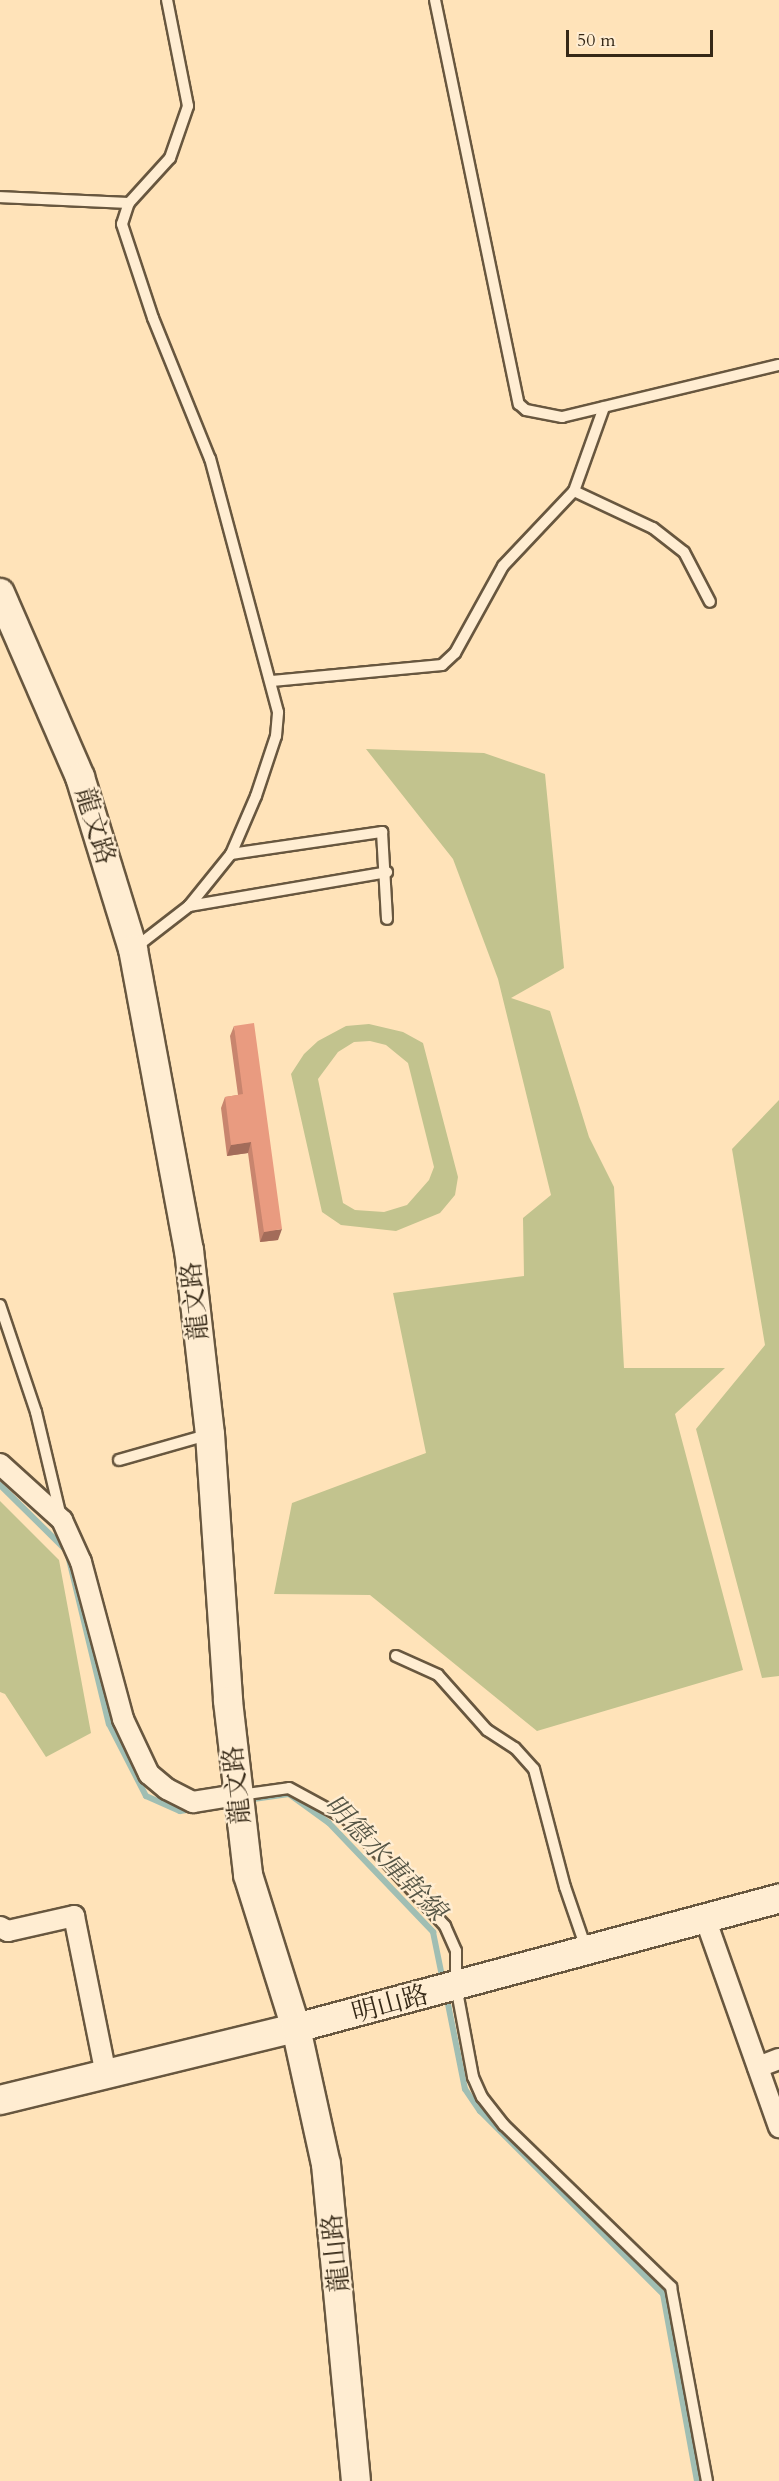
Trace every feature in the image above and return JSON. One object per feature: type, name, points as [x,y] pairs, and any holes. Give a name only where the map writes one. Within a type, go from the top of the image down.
[{"type":"street","name":"龍文路","points":[[2,602],[80,777],[133,949],[189,1250],[210,1434],[238,1801],[248,1875],[296,2028]]},
{"type":"street","points":[[0,1464],[62,1520],[81,1562],[123,1719],[149,1774],[167,1789],[193,1802],[238,1801]]},
{"type":"street","name":"明山路","points":[[0,2100],[296,2028],[779,1899]]},
{"type":"street","points":[[0,1927],[8,1930],[75,1916],[106,2074]]},
{"type":"street","points":[[705,1918],[779,2127]]},
{"type":"street","name":"龍山路","points":[[296,2028],[326,2164],[356,2481]]},
{"type":"street","points":[[758,2067],[779,2059]]},
{"type":"lane","points":[[133,949],[189,906],[231,854],[256,796],[276,736],[278,712],[272,681],[210,459],[129,252],[122,224],[129,204],[170,159],[188,106],[166,0]]},
{"type":"lane","points":[[435,0],[519,404],[526,410],[562,417],[779,365]]},
{"type":"lane","points":[[0,197],[129,204]]},
{"type":"lane","points":[[272,681],[442,665],[455,653],[503,566],[574,491],[604,407]]},
{"type":"lane","points":[[574,491],[653,528],[684,552],[710,602]]},
{"type":"lane","points":[[231,854],[382,832],[387,873],[387,919]]},
{"type":"lane","points":[[189,906],[387,873]]},
{"type":"lane","points":[[0,1305],[36,1412],[62,1520]]},
{"type":"lane","points":[[119,1460],[210,1434]]},
{"type":"lane","points":[[396,1656],[438,1675],[487,1730],[515,1748],[534,1769],[565,1887],[587,1951]]},
{"type":"lane","points":[[238,1801],[290,1788],[348,1820],[445,1926],[456,1951],[448,1988],[473,2077],[482,2097],[504,2125],[671,2287],[707,2481]]},
{"type":"green space","points":[[366,749],[484,753],[545,774],[564,968],[511,998],[550,1011],[589,1137],[614,1187],[624,1368],[725,1368],[675,1414],[743,1670],[537,1731],[370,1595],[274,1594],[292,1503],[426,1453],[393,1293],[524,1276],[523,1218],[551,1195],[498,979],[453,859]]},
{"type":"green space","points":[[369,1024],[403,1032],[423,1043],[458,1177],[455,1195],[440,1213],[396,1231],[341,1225],[322,1212],[291,1074],[304,1054],[318,1041],[346,1026]],"holes":[[[370,1041],[386,1045],[408,1063],[434,1167],[429,1180],[407,1205],[384,1212],[355,1210],[343,1203],[318,1079],[338,1052],[354,1042]]]},
{"type":"green space","points":[[779,1100],[779,1676],[762,1678],[696,1429],[765,1345],[732,1149]]},
{"type":"green space","points":[[0,1501],[59,1560],[91,1733],[46,1757],[5,1694],[0,1692]]},
{"type":"building","points":[[254,1023],[282,1229],[264,1232],[251,1142],[231,1145],[225,1097],[243,1094],[234,1026]]},
{"type":"waterway","name":"明德水庫幹線","points":[[0,1485],[67,1551],[109,1724],[146,1796],[180,1811],[193,1809]]},
{"type":"waterway","name":"明德水庫幹線","points":[[247,1800],[289,1794],[329,1823],[433,1932],[443,1981]]},
{"type":"waterway","name":"明德水庫幹線","points":[[446,1994],[465,2089],[480,2111],[663,2294],[697,2481]]}]
